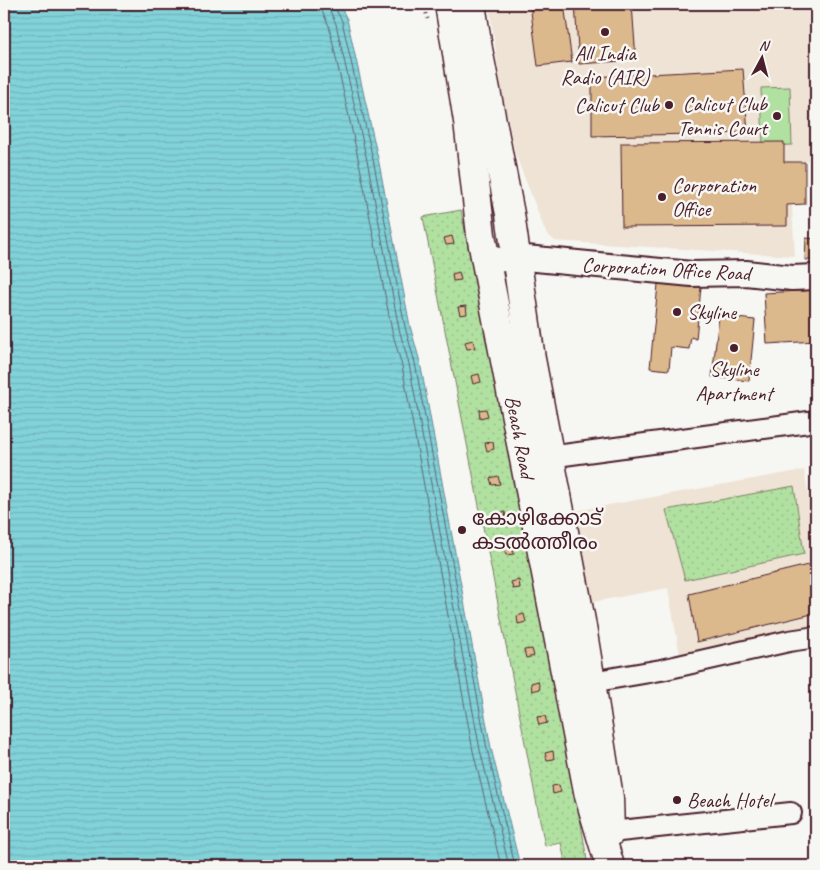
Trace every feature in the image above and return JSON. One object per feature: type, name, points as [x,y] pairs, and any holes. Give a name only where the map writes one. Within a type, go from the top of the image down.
[{"type":"main road","name":"Beach Road","points":[[450,4],[468,121],[481,235],[486,262],[589,796],[611,866]]},
{"type":"main road","name":"Beach Road","points":[[471,4],[510,214],[531,358],[591,682],[609,798],[611,866]]},
{"type":"street","name":"Corporation Office Road","points":[[486,262],[515,257],[692,274],[746,273],[792,278],[816,277]]},
{"type":"street","points":[[549,457],[816,421]]},
{"type":"street","points":[[591,682],[661,670],[789,641],[816,637]]},
{"type":"street","points":[[610,832],[791,813]]},
{"type":"shaded area","points":[[489,4],[816,4],[816,160],[789,162],[795,256],[555,241],[546,233],[515,153],[501,87]]},
{"type":"shaded area","points":[[804,470],[816,538],[816,631],[680,655],[668,588],[587,603],[570,512]]},
{"type":"green space","name":"Calicut Club Tennis Court","points":[[790,87],[792,145],[763,146],[761,88]]},
{"type":"green space","points":[[461,210],[576,794],[588,866],[566,866],[561,843],[545,846],[423,217]]},
{"type":"green space","points":[[794,486],[804,554],[685,580],[666,510]]},
{"type":"water","points":[[4,4],[339,4],[347,19],[379,163],[410,326],[420,362],[491,748],[520,866],[4,866]]},
{"type":"building","name":"All India Radio (AIR)","points":[[530,4],[564,4],[572,62],[538,66]]},
{"type":"building","name":"All India Radio (AIR)","points":[[575,4],[632,4],[636,60],[579,64]]},
{"type":"building","name":"Calicut Club","points":[[743,69],[748,133],[592,136],[592,77]]},
{"type":"building","points":[[784,142],[784,162],[805,162],[805,204],[787,205],[787,226],[622,227],[621,143]]},
{"type":"building","points":[[452,236],[454,244],[446,245],[444,238]]},
{"type":"building","points":[[806,238],[816,239],[816,260],[805,260]]},
{"type":"building","points":[[459,272],[461,280],[453,281],[452,274]]},
{"type":"building","name":"Skyline","points":[[658,284],[701,287],[696,339],[691,337],[689,349],[671,347],[669,370],[650,368]]},
{"type":"building","points":[[816,290],[816,341],[767,344],[764,293]]},
{"type":"building","points":[[466,306],[467,314],[460,315],[458,307]]},
{"type":"building","name":"Skyline Apartment","points":[[719,316],[755,320],[749,381],[712,377]]},
{"type":"building","points":[[473,340],[475,348],[467,349],[465,342]]},
{"type":"building","points":[[479,374],[481,382],[473,384],[471,376]]},
{"type":"building","points":[[486,409],[488,416],[480,418],[479,410]]},
{"type":"building","points":[[493,442],[494,449],[487,451],[485,443]]},
{"type":"building","points":[[498,476],[500,484],[492,485],[490,478]]},
{"type":"building","points":[[505,512],[506,519],[499,521],[497,513]]},
{"type":"building","points":[[512,546],[514,554],[506,555],[504,548]]},
{"type":"building","points":[[816,563],[816,613],[697,642],[689,594]]},
{"type":"building","points":[[519,580],[520,588],[513,589],[511,582]]},
{"type":"building","points":[[524,614],[526,622],[518,624],[517,616]]},
{"type":"building","points":[[532,649],[534,656],[526,658],[524,650]]},
{"type":"building","points":[[538,681],[540,689],[532,691],[531,683]]},
{"type":"building","points":[[545,716],[547,723],[539,725],[537,717]]},
{"type":"building","points":[[553,751],[554,759],[547,760],[545,753]]},
{"type":"building","points":[[559,785],[561,792],[553,794],[552,786]]},
{"type":"place","name":"All India Radio (AIR)","points":[[605,32]]},
{"type":"place","name":"Calicut Club","points":[[669,105]]},
{"type":"place","name":"Calicut Club Tennis Court","points":[[777,116]]},
{"type":"place","name":"Corporation Office","points":[[662,197]]},
{"type":"place","name":"Skyline","points":[[677,312]]},
{"type":"place","name":"Skyline Apartment","points":[[734,348]]},
{"type":"place","name":"കോഴിക്കോട് കടൽത്തീരം","points":[[462,530]]},
{"type":"place","name":"Beach Hotel","points":[[677,800]]}]
